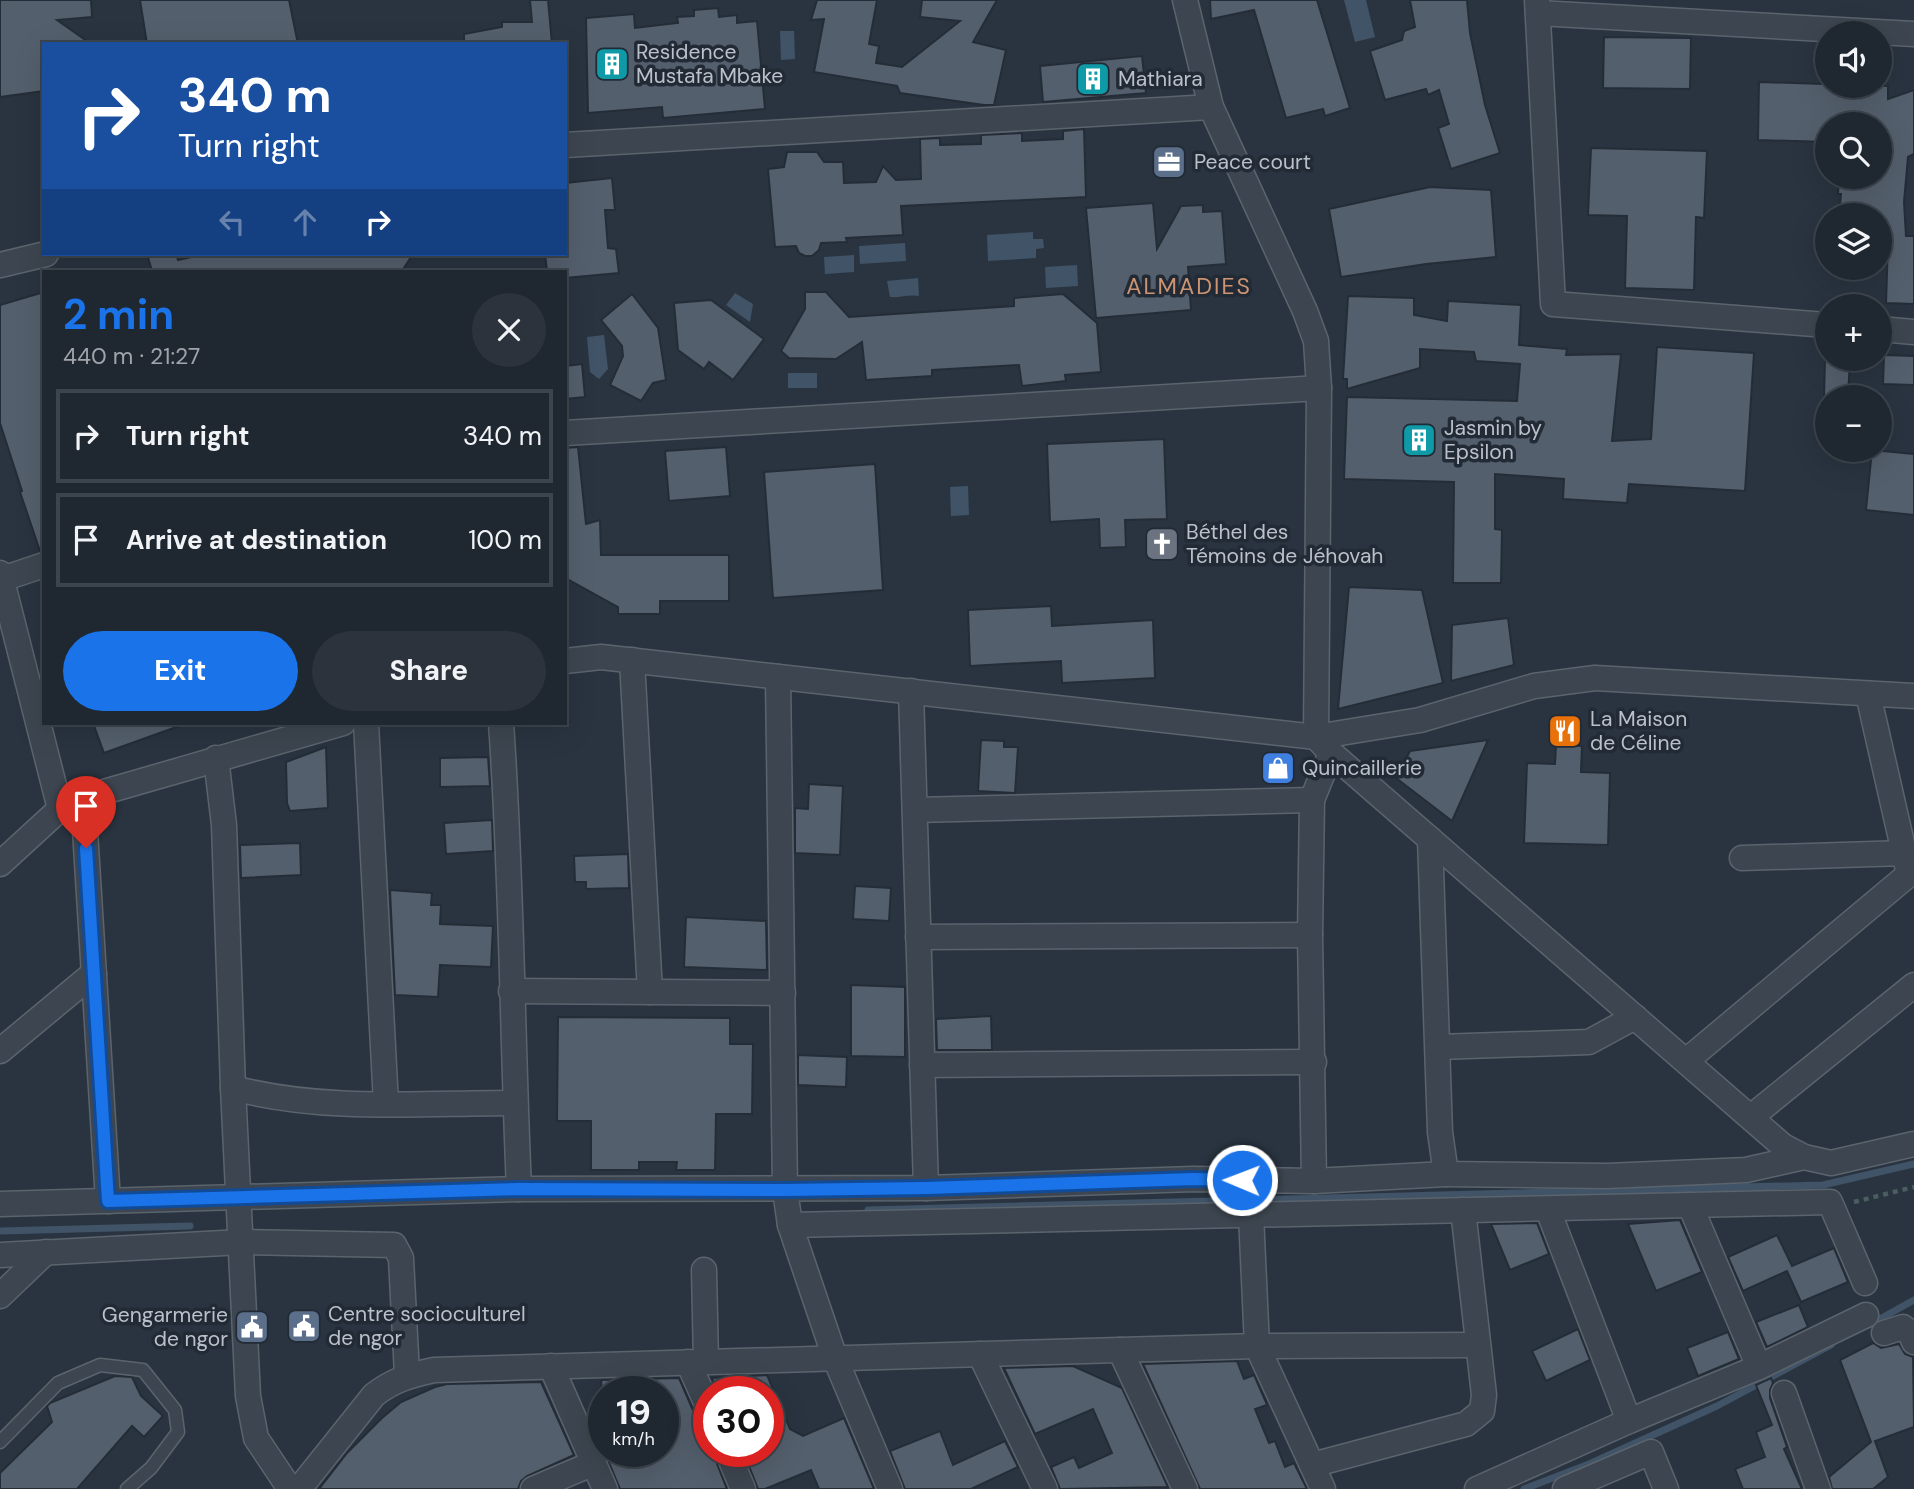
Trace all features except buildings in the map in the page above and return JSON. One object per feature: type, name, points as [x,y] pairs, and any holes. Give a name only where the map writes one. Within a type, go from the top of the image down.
[{"type":"street","points":[[1185,0],[1212,107],[1312,328],[1315,341],[1319,388],[1324,745],[1312,800],[1310,935],[1314,1181]]},
{"type":"street","points":[[1815,324],[1553,304],[1538,6],[1914,34]]},
{"type":"street","points":[[567,145],[1212,107]]},
{"type":"street","points":[[0,265],[42,255]]},
{"type":"street","points":[[1892,330],[1914,332]]},
{"type":"street","points":[[567,433],[1319,388]]},
{"type":"street","points":[[42,566],[1,576],[60,809]]},
{"type":"street","points":[[567,661],[601,657],[911,691],[1324,745],[1534,687],[1595,678],[1914,696]]},
{"type":"street","points":[[632,660],[650,992]]},
{"type":"street","points":[[778,677],[785,1190],[790,1224],[835,1358],[890,1489]]},
{"type":"street","points":[[911,691],[926,1188]]},
{"type":"street","points":[[1868,694],[1909,866]]},
{"type":"street","points":[[0,864],[60,809],[83,798],[336,725]]},
{"type":"street","points":[[366,725],[386,1104]]},
{"type":"street","points":[[501,725],[507,804],[519,1189]]},
{"type":"street","points":[[1324,745],[1783,1146],[1804,1157],[1831,1163],[1914,1144]]},
{"type":"street","points":[[216,758],[224,825],[248,1396],[256,1438],[290,1489]]},
{"type":"street","points":[[83,798],[108,1201]]},
{"type":"street","points":[[915,810],[1312,800]]},
{"type":"street","points":[[1430,839],[1440,1132],[1446,1174]]},
{"type":"street","points":[[1742,858],[1909,866]]},
{"type":"street","points":[[1686,1061],[1909,866]]},
{"type":"street","points":[[918,937],[1310,935]]},
{"type":"street","points":[[0,1051],[94,973]]},
{"type":"street","points":[[1751,1117],[1914,985]]},
{"type":"street","points":[[511,991],[783,993]]},
{"type":"street","points":[[1438,1047],[1589,1042],[1635,1017]]},
{"type":"street","points":[[922,1065],[1314,1062]]},
{"type":"street","points":[[233,1088],[267,1097],[322,1104],[515,1103]]},
{"type":"street","points":[[0,1205],[519,1189],[785,1190],[1193,1179],[1314,1181],[1446,1174],[1608,1175],[1746,1170],[1804,1157]]},
{"type":"street","points":[[790,1224],[1830,1202],[1865,1283]]},
{"type":"street","points":[[1690,1205],[1759,1367]]},
{"type":"street","points":[[1312,1465],[1466,1424],[1482,1411],[1484,1395],[1463,1210]]},
{"type":"street","points":[[1548,1210],[1629,1421]]},
{"type":"street","points":[[1251,1214],[1257,1346],[1323,1489]]},
{"type":"street","points":[[0,1255],[242,1242],[394,1245],[401,1258],[407,1375]]},
{"type":"street","points":[[0,1296],[46,1252]]},
{"type":"street","points":[[701,1376],[697,1362],[704,1270]]},
{"type":"street","points":[[1477,1489],[1759,1367],[1866,1315]]},
{"type":"street","points":[[1884,1333],[1903,1327],[1914,1342]]},
{"type":"street","points":[[299,1489],[374,1395],[388,1384],[407,1375],[434,1370],[1257,1346],[1477,1345]]},
{"type":"street","points":[[1121,1350],[1180,1487]]},
{"type":"street","points":[[980,1354],[1045,1489]]},
{"type":"street","points":[[551,1366],[588,1449]]},
{"type":"street","points":[[1784,1392],[1818,1489]]},
{"type":"street","points":[[1565,1489],[1651,1452],[1666,1489]]},
{"type":"street","points":[[533,1489],[588,1466]]},
{"type":"street","points":[[596,1467],[606,1489]]},
{"type":"street","points":[[733,1467],[743,1489]]},
{"type":"lane","points":[[0,1442],[58,1383],[100,1365],[143,1370],[175,1410],[178,1432],[151,1468],[127,1489]]},
{"type":"path","points":[[1843,1204],[1914,1187]]},
{"type":"water","points":[[1344,0],[1366,0],[1375,37],[1355,42]]},
{"type":"water","points":[[780,31],[794,31],[795,59],[781,60]]},
{"type":"water","points":[[1033,232],[1033,239],[1043,239],[1044,248],[1036,249],[1036,258],[988,261],[987,235]]},
{"type":"water","points":[[905,243],[906,261],[860,264],[859,246]]},
{"type":"water","points":[[854,255],[854,272],[825,274],[824,257]]},
{"type":"water","points":[[1077,265],[1078,286],[1046,288],[1045,267]]},
{"type":"water","points":[[918,278],[919,296],[890,297],[887,281]]},
{"type":"water","points":[[735,293],[753,304],[750,322],[726,305]]},
{"type":"water","points":[[604,335],[608,369],[599,379],[590,372],[587,337]]},
{"type":"water","points":[[788,373],[817,373],[817,388],[788,388]]},
{"type":"water","points":[[968,486],[969,515],[951,516],[950,487]]},
{"type":"waterway","points":[[868,1210],[1823,1185],[1914,1164]]},
{"type":"waterway","points":[[0,1231],[190,1226]]},
{"type":"waterway","points":[[1869,1325],[1914,1300]]},
{"type":"waterway","points":[[1524,1489],[1589,1464],[1717,1406],[1831,1345]]},
{"type":"place","name":"Residence Mustafa Mbake","points":[[612,64]]},
{"type":"place","name":"Mathiara","points":[[1093,79]]},
{"type":"place","name":"Peace court","points":[[1169,162]]},
{"type":"place","name":"Jasmin by Epsilon","points":[[1419,440]]},
{"type":"place","name":"Béthel des Témoins de Jéhovah","points":[[1162,544]]},
{"type":"place","name":"La Maison de Céline","points":[[1565,731]]},
{"type":"place","name":"Quincaillerie","points":[[1278,768]]},
{"type":"place","name":"Centre socioculturel de ngor","points":[[304,1326]]},
{"type":"place","name":"Gengarmerie de ngor","points":[[252,1327]]},
{"type":"district","name":"ALMADIES","points":[[1189,286]]},
{"type":"route","points":[[86,848],[108,1201],[519,1189],[785,1190],[1242,1180]]}]
